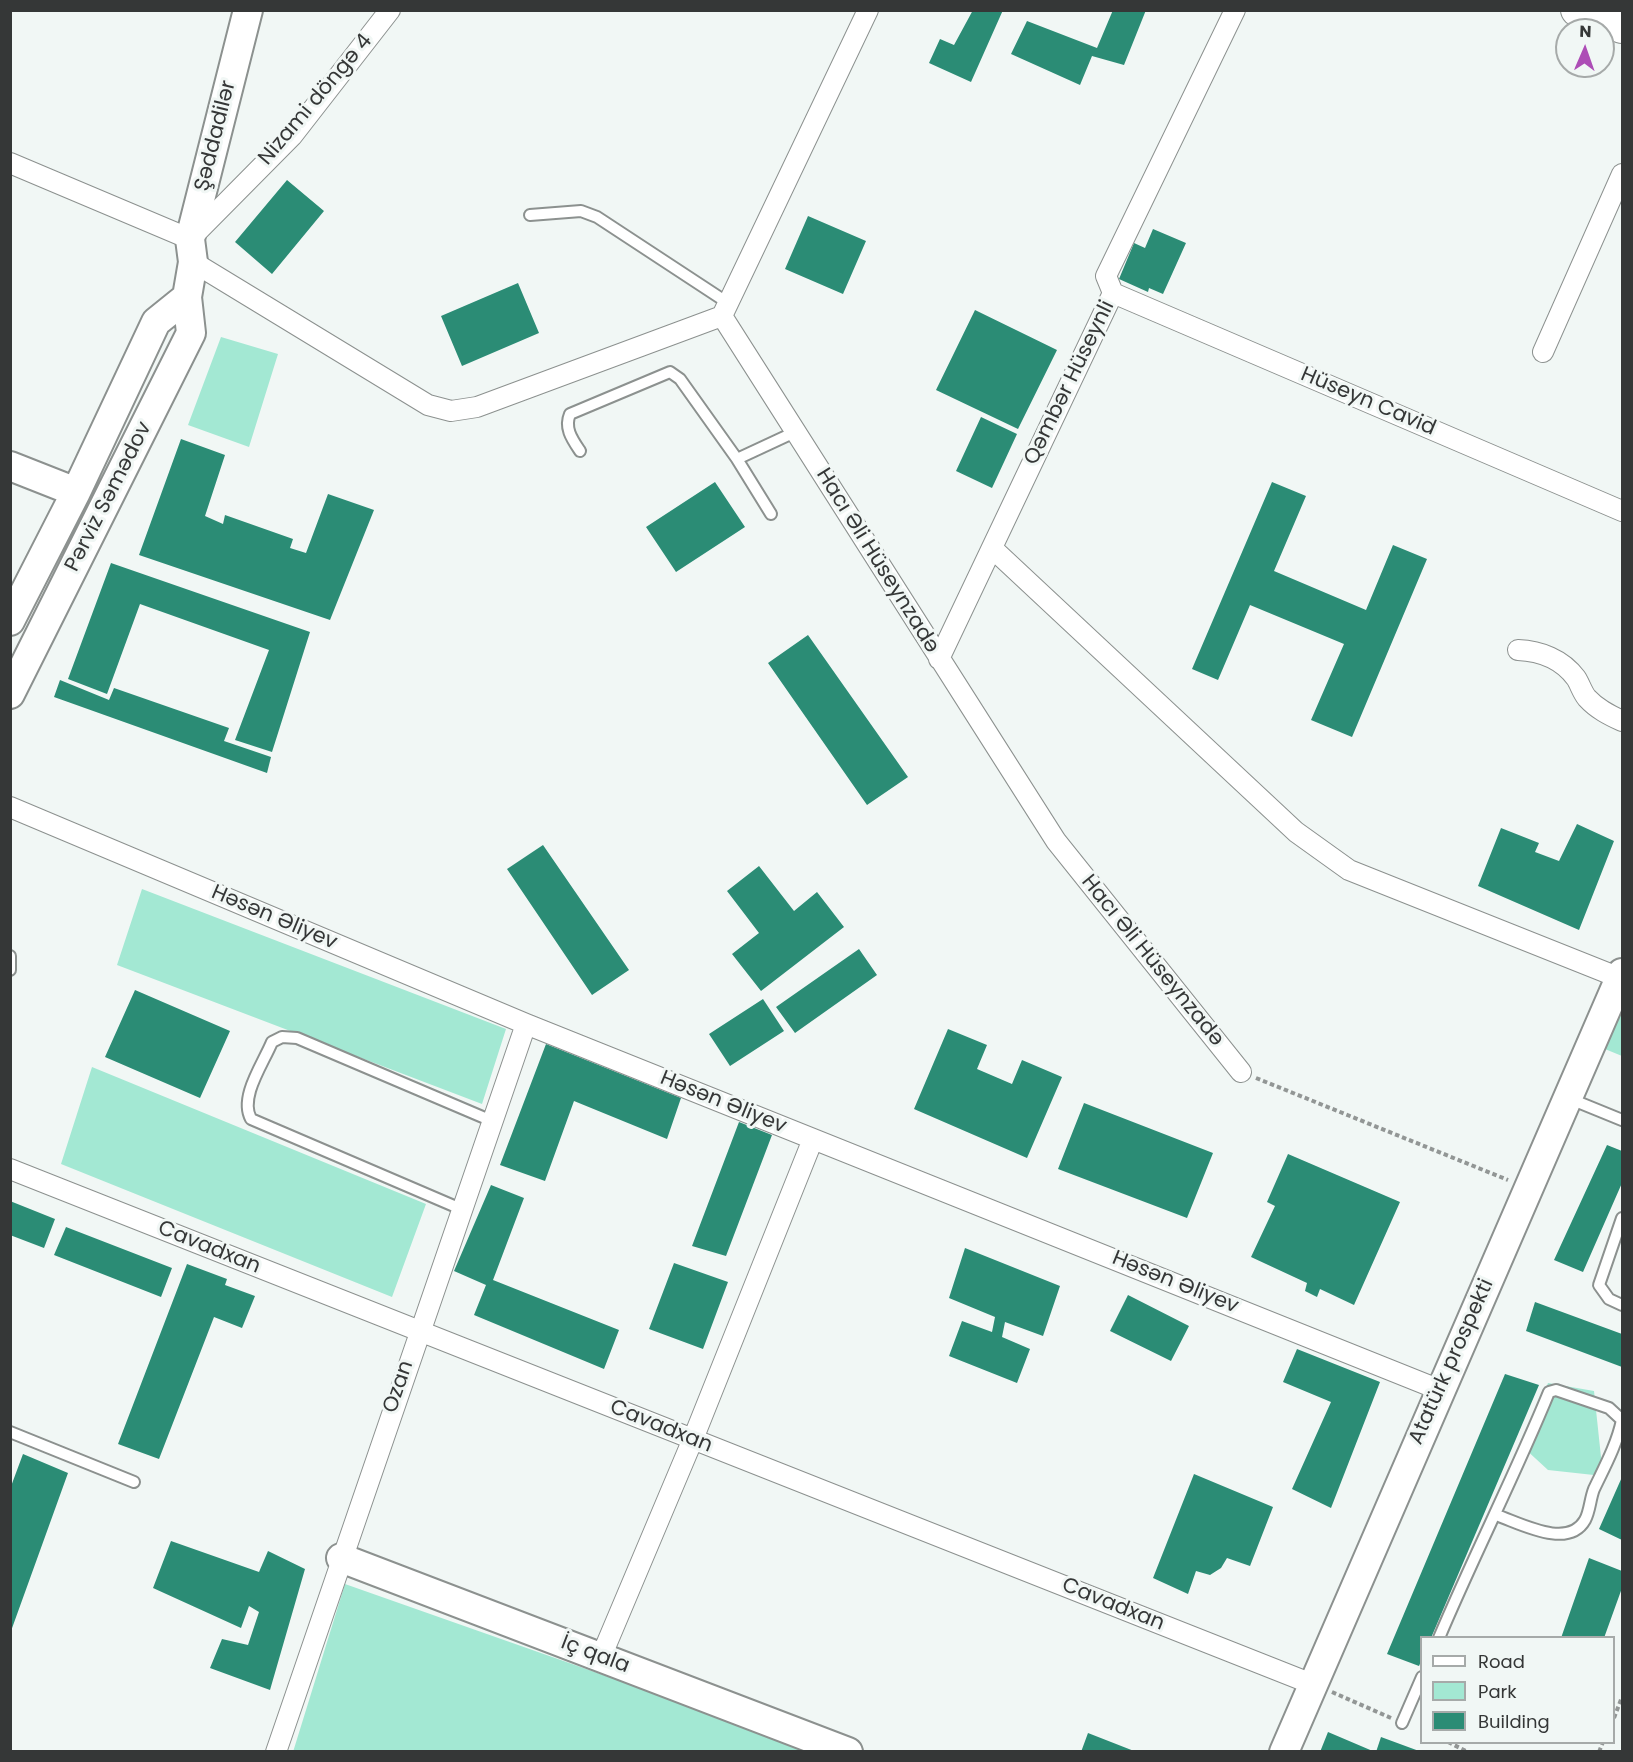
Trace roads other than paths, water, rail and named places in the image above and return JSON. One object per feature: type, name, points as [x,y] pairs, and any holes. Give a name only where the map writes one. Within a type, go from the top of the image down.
[{"type":"main road","points":[[1577,10],[1623,27]]},
{"type":"street","name":"Şəddadilər","points":[[191,251],[248,10]]},
{"type":"street","name":"Nizami döngə 4","points":[[191,251],[292,136],[390,10]]},
{"type":"street","points":[[10,162],[191,251],[428,405],[451,411],[477,407],[725,309],[868,10]]},
{"type":"street","name":"Qəmbər Hüseynli","points":[[939,659],[1113,293],[1106,276],[1235,10]]},
{"type":"street","points":[[1543,351],[1623,174]]},
{"type":"street","name":"Pərviz Səmədov","points":[[10,694],[191,333],[187,297],[191,251]]},
{"type":"street","name":"Hüseyn Cavid","points":[[1113,293],[1623,511]]},
{"type":"street","name":"Pərviz Səmədov","points":[[10,621],[76,492],[156,322],[187,297]]},
{"type":"street","name":"Hacı Əli Hüseynzadə","points":[[725,309],[795,432],[1056,840],[1241,1072]]},
{"type":"street","points":[[10,466],[76,492]]},
{"type":"street","points":[[992,548],[1296,832],[1349,870],[1621,976]]},
{"type":"street","points":[[1518,650],[1531,651],[1555,659],[1575,677],[1586,697],[1605,714],[1623,721]]},
{"type":"street","name":"Həsən Əliyev","points":[[10,807],[526,1024],[1440,1390]]},
{"type":"street","name":"Atatürk prospekti","points":[[1284,1752],[1621,976]]},
{"type":"street","name":"Ozan","points":[[276,1752],[526,1024]]},
{"type":"street","points":[[601,1657],[693,1439],[813,1138]]},
{"type":"street","name":"Cavadxan","points":[[10,1169],[1312,1684]]},
{"type":"street","name":"İç qala","points":[[341,1558],[848,1752]]},
{"type":"lane","points":[[530,215],[581,212],[597,216],[725,309]]},
{"type":"lane","points":[[580,451],[569,435],[567,421],[570,414],[670,372],[680,379],[737,459],[771,514]]},
{"type":"lane","points":[[737,459],[795,432]]},
{"type":"lane","points":[[10,956],[10,970]]},
{"type":"lane","points":[[461,1209],[250,1119],[246,1110],[249,1094],[272,1042],[282,1037],[297,1038],[492,1121]]},
{"type":"lane","points":[[1568,1098],[1623,1120]]},
{"type":"lane","points":[[1623,1218],[1599,1285],[1609,1299],[1623,1305]]},
{"type":"lane","points":[[1440,1636],[1496,1515],[1549,1392],[1556,1390],[1609,1408],[1622,1420],[1618,1437],[1593,1493],[1586,1518],[1577,1531],[1569,1534],[1545,1532],[1496,1515]]},
{"type":"lane","points":[[10,1432],[134,1482]]},
{"type":"lane","points":[[1402,1723],[1420,1682]]}]
